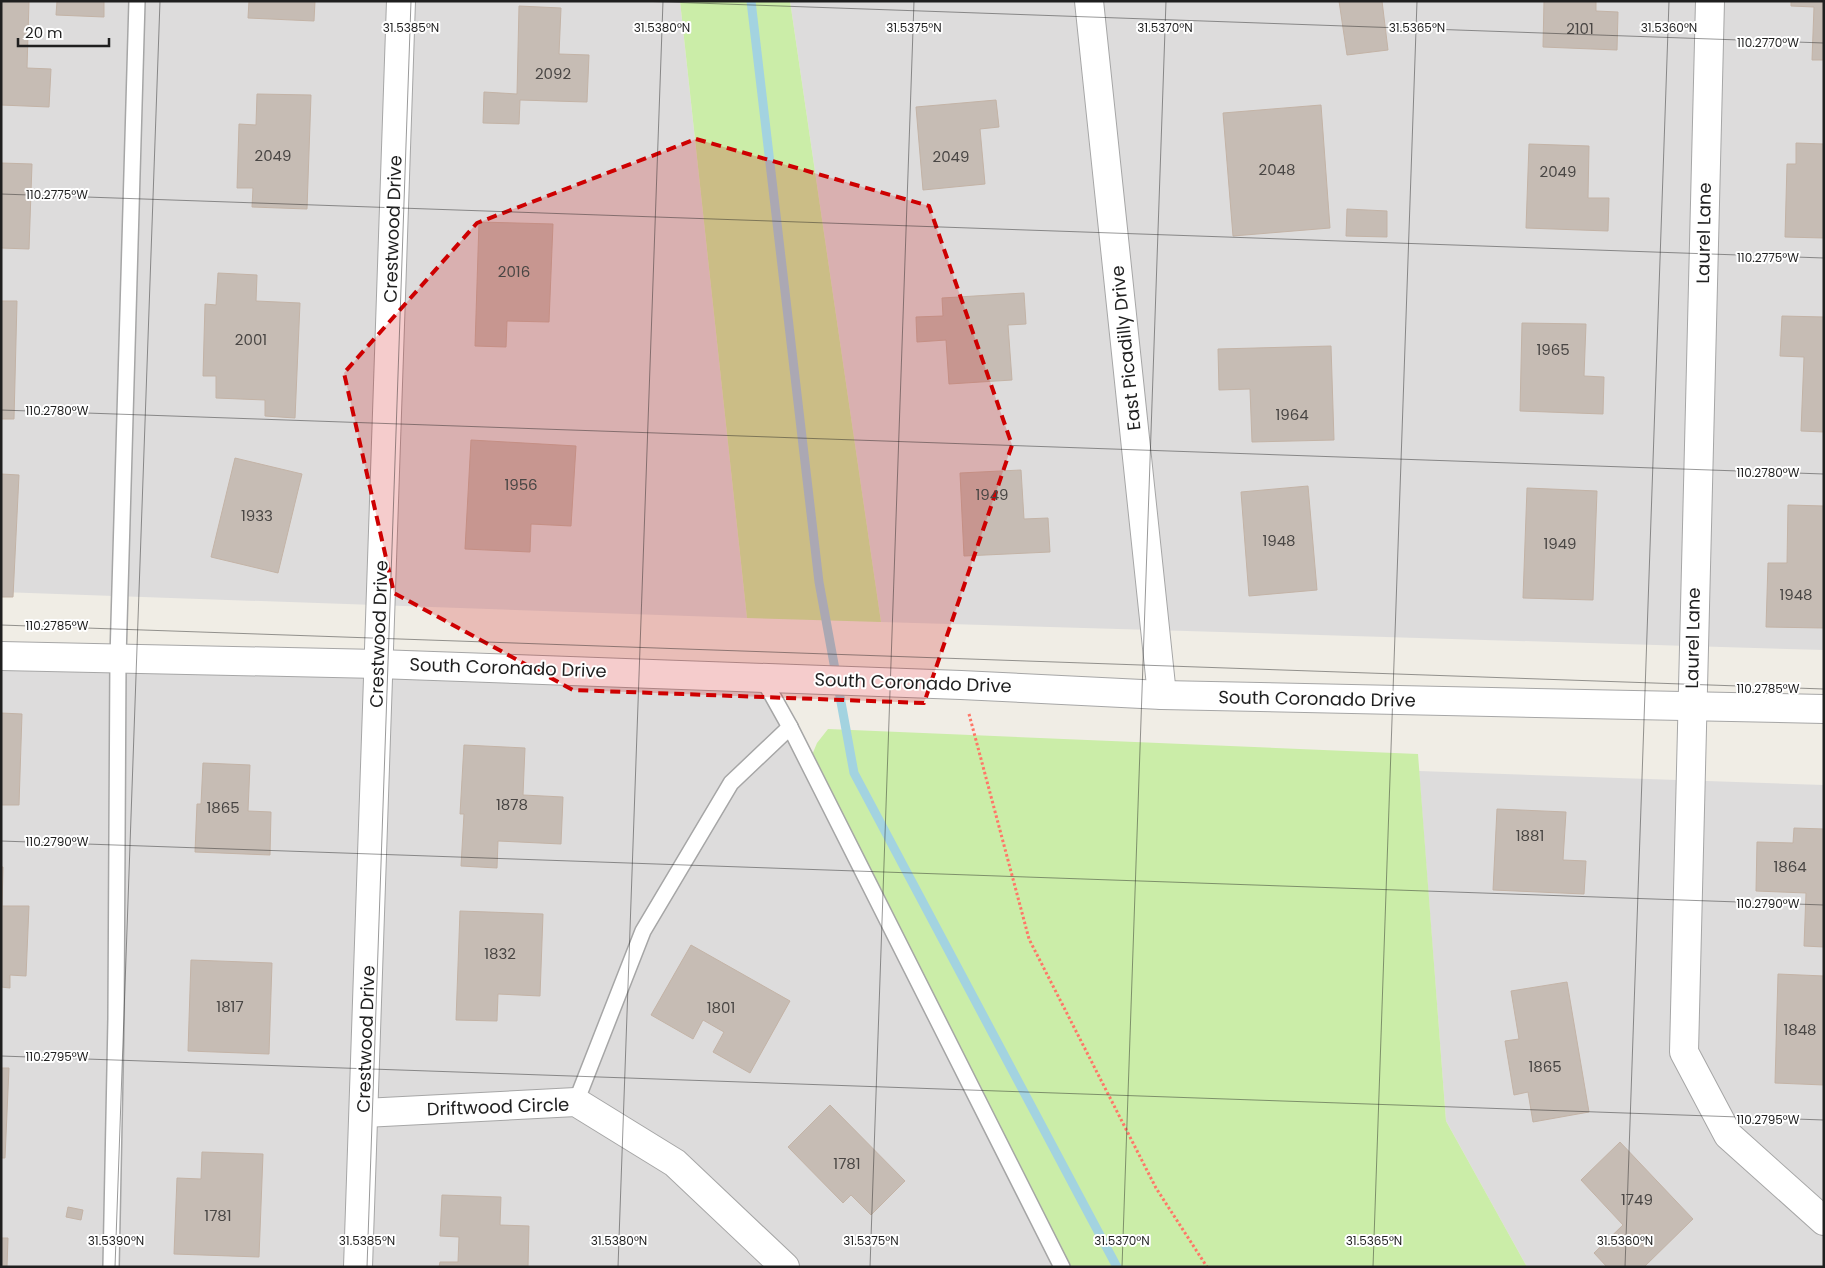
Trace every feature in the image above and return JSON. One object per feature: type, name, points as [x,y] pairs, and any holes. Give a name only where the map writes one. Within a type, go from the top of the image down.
[{"type":"street","name":"Crestwood Drive","points":[[358,1267],[401,1]]},
{"type":"street","name":"East Picadilly Drive","points":[[1090,1],[1162,695]]},
{"type":"street","name":"Laurel Lane","points":[[1710,1],[1684,1052],[1728,1135],[1824,1221]]},
{"type":"street","name":"South Coronado Drive","points":[[1,656],[378,664],[774,677],[1162,695],[1692,708],[1824,709]]},
{"type":"street","name":"Driftwood Circle","points":[[364,1112],[576,1102],[676,1163],[785,1267]]},
{"type":"lane","points":[[111,1267],[116,1009],[118,658],[137,1]]},
{"type":"lane","points":[[774,677],[790,727],[1062,1267]]},
{"type":"lane","points":[[576,1102],[643,931],[731,783],[790,727]]},
{"type":"path","points":[[961,685],[1029,939],[1156,1188],[1207,1267]]},
{"type":"highlighted area","points":[[696,139],[929,206],[1012,445],[924,703],[573,690],[394,593],[344,373],[477,223]]},
{"type":"shaded area","points":[[1,1],[680,1],[747,618],[1,592]]},
{"type":"shaded area","points":[[790,1],[1824,1],[1824,650],[881,622]]},
{"type":"shaded area","points":[[1,656],[762,677],[1056,1267],[1,1267]]},
{"type":"shaded area","points":[[1419,771],[1824,785],[1824,1267],[1527,1267],[1446,1121]]},
{"type":"green space","points":[[680,1],[790,1],[881,622],[747,618]]},
{"type":"green space","points":[[828,729],[1418,754],[1446,1121],[1527,1267],[1070,1267],[812,755],[817,743]]},
{"type":"building","points":[[1,1],[29,1],[27,68],[51,69],[49,107],[1,105]]},
{"type":"building","points":[[57,1],[104,1],[104,17],[56,15]]},
{"type":"building","points":[[249,1],[315,1],[314,21],[248,18]]},
{"type":"building","points":[[1339,1],[1382,1],[1388,50],[1347,55]]},
{"type":"building","points":[[1544,1],[1596,1],[1596,11],[1618,12],[1617,50],[1543,47]]},
{"type":"building","points":[[1791,1],[1824,1],[1824,60],[1812,60],[1814,7],[1791,6]]},
{"type":"building","points":[[519,6],[561,8],[559,54],[589,55],[587,102],[520,100],[519,124],[483,123],[484,92],[517,94]]},
{"type":"building","points":[[257,94],[311,95],[307,209],[252,207],[253,188],[237,188],[239,124],[256,125]]},
{"type":"building","points":[[996,100],[999,127],[980,129],[985,184],[923,190],[916,107]]},
{"type":"building","points":[[1321,105],[1330,228],[1233,236],[1223,113]]},
{"type":"building","points":[[1796,143],[1824,144],[1824,238],[1785,237],[1787,164],[1796,164]]},
{"type":"building","points":[[1529,144],[1589,146],[1588,198],[1609,198],[1608,231],[1526,228]]},
{"type":"building","points":[[1,163],[32,164],[29,249],[1,248]]},
{"type":"building","points":[[1347,209],[1387,211],[1387,237],[1346,236]]},
{"type":"building","points":[[479,222],[553,224],[549,322],[507,321],[506,347],[475,346]]},
{"type":"building","points":[[218,273],[257,275],[256,301],[300,303],[295,418],[265,416],[265,400],[216,398],[216,376],[203,376],[205,304],[216,305]]},
{"type":"building","points":[[1024,293],[1026,324],[1008,325],[1012,380],[949,384],[946,340],[917,342],[916,317],[943,316],[942,298]]},
{"type":"building","points":[[1,301],[17,301],[14,419],[1,419]]},
{"type":"building","points":[[1782,316],[1824,317],[1824,432],[1801,431],[1804,357],[1780,356]]},
{"type":"building","points":[[1522,323],[1586,324],[1584,376],[1604,377],[1603,414],[1520,411]]},
{"type":"building","points":[[1331,346],[1334,440],[1252,442],[1250,389],[1219,390],[1218,349]]},
{"type":"building","points":[[471,440],[576,446],[571,526],[531,524],[530,552],[465,549]]},
{"type":"building","points":[[235,458],[302,474],[278,573],[211,557]]},
{"type":"building","points":[[1021,470],[1024,519],[1048,518],[1050,552],[964,556],[960,473]]},
{"type":"building","points":[[1,474],[19,475],[13,597],[1,597]]},
{"type":"building","points":[[1308,486],[1317,590],[1249,596],[1241,492]]},
{"type":"building","points":[[1527,488],[1597,491],[1593,600],[1523,598]]},
{"type":"building","points":[[1788,505],[1824,506],[1824,628],[1766,627],[1768,563],[1787,563]]},
{"type":"building","points":[[1,713],[22,714],[19,805],[1,805]]},
{"type":"building","points":[[464,745],[525,748],[523,795],[563,797],[561,844],[498,841],[497,868],[461,866],[464,814],[460,814]]},
{"type":"building","points":[[203,763],[250,765],[248,811],[271,812],[270,855],[195,852],[197,804],[201,804]]},
{"type":"building","points":[[1497,809],[1566,812],[1563,860],[1586,861],[1584,894],[1493,890]]},
{"type":"building","points":[[1794,828],[1824,829],[1824,947],[1804,946],[1806,893],[1756,891],[1757,842],[1793,843]]},
{"type":"building","points":[[1,867],[3,867],[2,906],[29,906],[26,976],[10,975],[10,988],[1,987]]},
{"type":"building","points":[[460,911],[543,914],[540,996],[498,994],[497,1021],[456,1020]]},
{"type":"building","points":[[691,945],[790,1001],[750,1073],[713,1052],[724,1032],[703,1020],[693,1039],[651,1015]]},
{"type":"building","points":[[191,960],[272,963],[269,1054],[188,1051]]},
{"type":"building","points":[[1778,974],[1824,976],[1824,1085],[1775,1083]]},
{"type":"building","points":[[1567,982],[1589,1112],[1533,1122],[1528,1092],[1514,1095],[1505,1041],[1519,1039],[1511,991]]},
{"type":"building","points":[[1,1068],[9,1068],[5,1158],[1,1158]]},
{"type":"building","points":[[830,1105],[905,1181],[871,1215],[851,1195],[843,1203],[788,1147]]},
{"type":"building","points":[[1620,1142],[1693,1219],[1644,1267],[1607,1267],[1594,1253],[1623,1225],[1581,1180]]},
{"type":"building","points":[[202,1152],[263,1154],[259,1257],[174,1254],[177,1178],[201,1179]]},
{"type":"building","points":[[442,1195],[501,1197],[500,1225],[529,1226],[528,1267],[439,1267],[440,1262],[458,1262],[459,1237],[440,1236]]},
{"type":"building","points":[[68,1207],[83,1210],[81,1220],[66,1217]]},
{"type":"building","points":[[1,1238],[8,1238],[7,1267],[1,1267]]},
{"type":"waterway","points":[[751,1],[819,582],[854,773],[1117,1267]]}]
